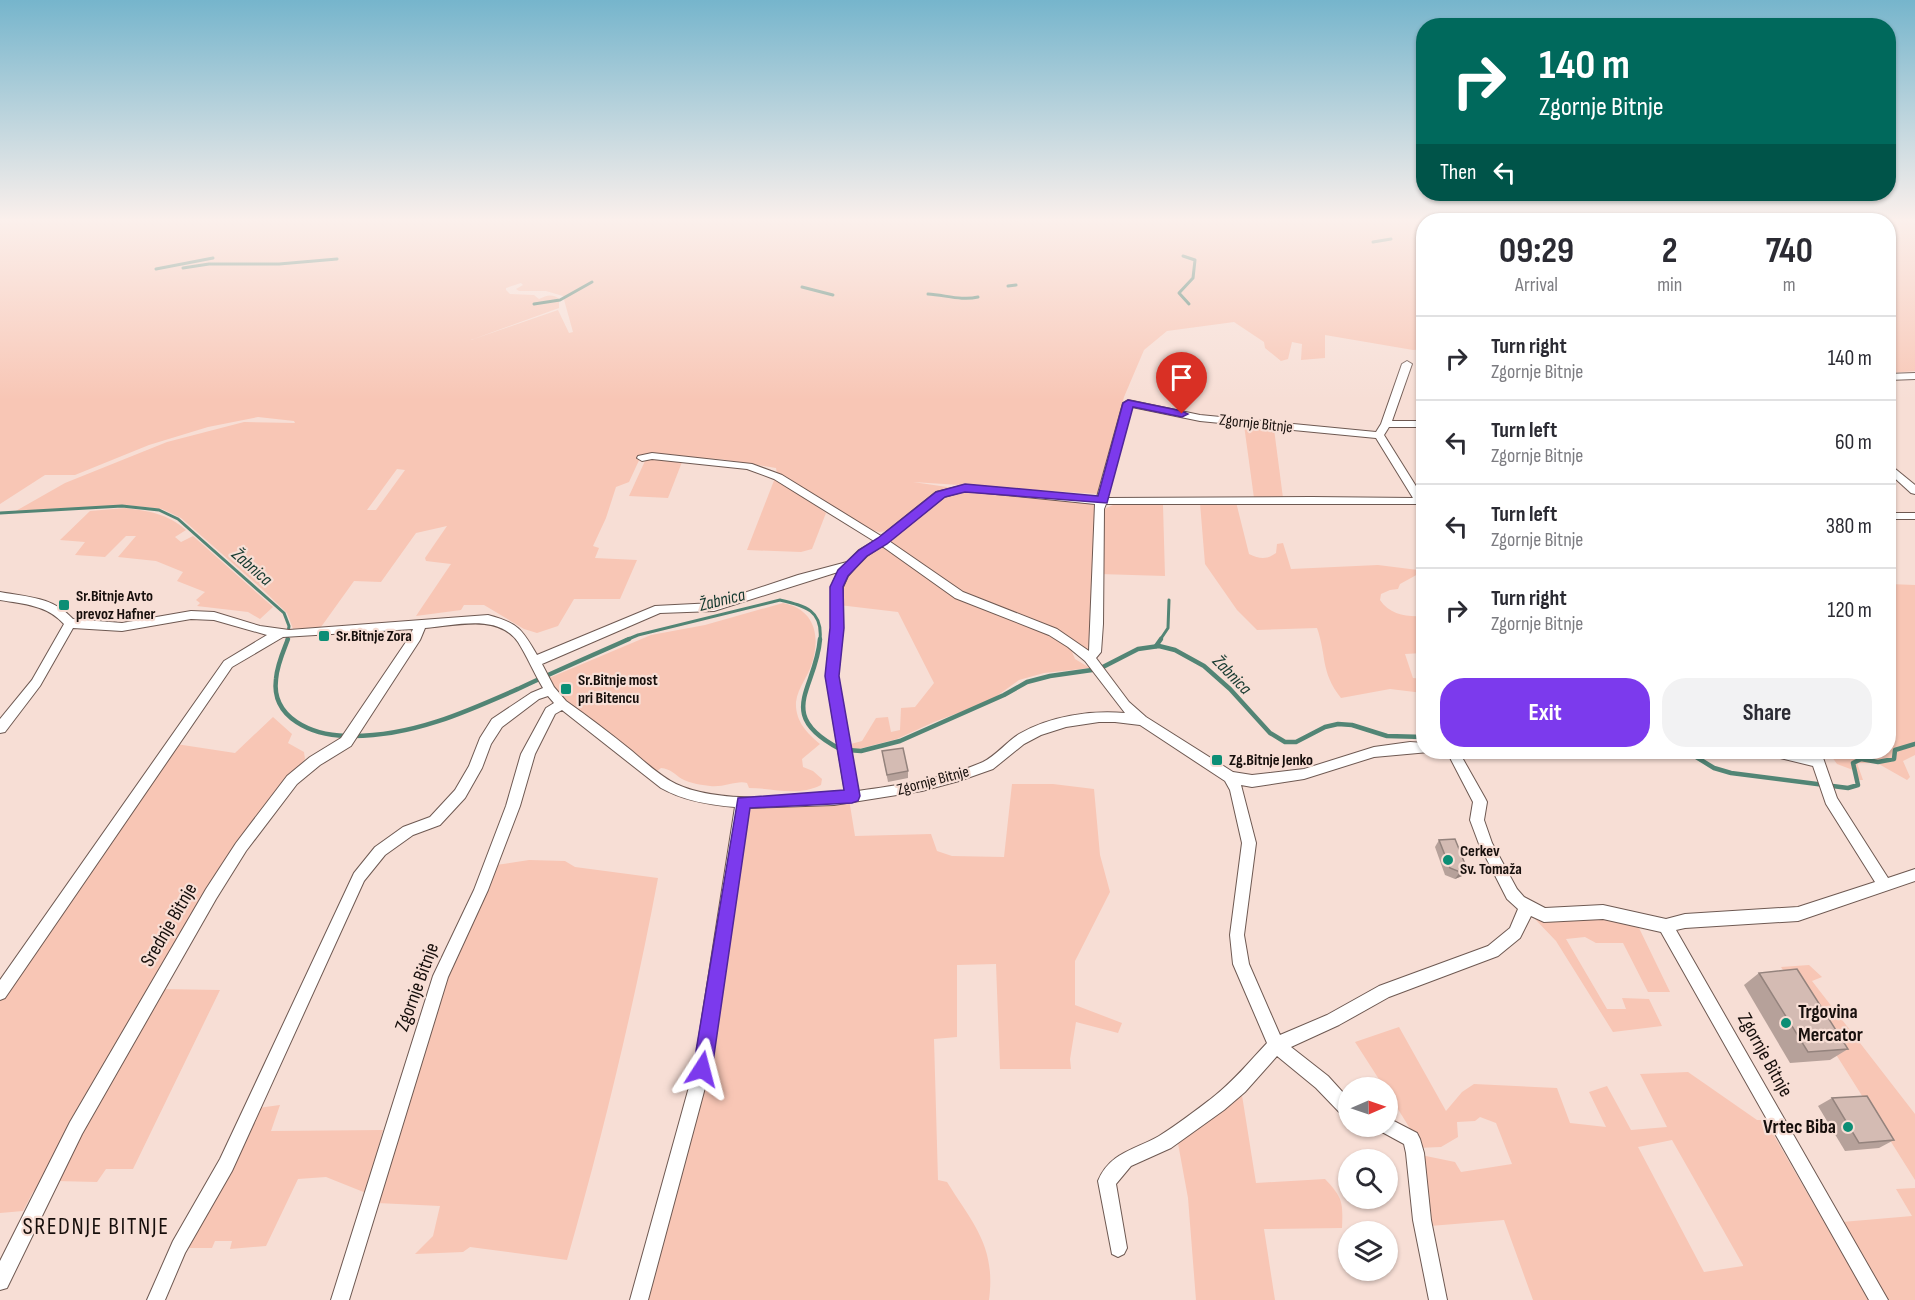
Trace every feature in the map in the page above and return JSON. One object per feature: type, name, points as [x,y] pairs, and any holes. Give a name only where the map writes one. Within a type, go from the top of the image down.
[{"type":"street","points":[[1407,364],[1386,424],[1379,435],[1416,494]]},
{"type":"street","points":[[1896,377],[1915,376]]},
{"type":"street","name":"Zgornje Bitnje","points":[[1091,661],[1096,642],[1099,509],[1128,403],[1200,418],[1379,435]]},
{"type":"street","points":[[1386,424],[1416,424]]},
{"type":"street","name":"Zgornje Bitnje","points":[[642,458],[663,457],[748,466],[764,471],[882,541],[959,595],[1053,632],[1091,661],[1125,705],[1143,721],[1230,777],[1252,781],[1268,780],[1304,774],[1374,752],[1416,749]]},
{"type":"street","points":[[1896,473],[1915,491]]},
{"type":"street","points":[[852,796],[832,676],[837,628],[837,587],[843,574],[863,553],[882,541],[940,494],[965,488],[1102,501],[1311,500],[1416,504]]},
{"type":"street","points":[[1896,516],[1915,516]]},
{"type":"street","points":[[0,596],[46,604],[61,613],[70,623],[83,626],[122,627],[174,616],[204,615],[279,634],[471,619],[498,621],[506,624],[521,637],[537,666],[659,609],[714,607],[802,578],[851,565]]},
{"type":"street","points":[[0,728],[36,683],[70,623]]},
{"type":"street","name":"Srednje Bitnje","points":[[0,1281],[76,1128],[211,894],[241,847],[292,780],[350,736],[416,637],[420,624]]},
{"type":"street","points":[[0,993],[228,664],[279,634]]},
{"type":"street","name":"Zgornje Bitnje","points":[[537,666],[548,688],[562,704],[658,781],[698,798],[743,802],[897,792],[965,774],[992,763],[1024,737],[1054,725],[1113,717],[1130,717],[1143,721]]},
{"type":"street","points":[[156,1300],[179,1247],[226,1165],[359,877],[380,850],[408,831],[435,821],[460,794],[485,742],[497,723],[548,688]]},
{"type":"street","name":"Zgornje Bitnje","points":[[340,1300],[441,976],[481,890],[513,806],[528,754],[550,711],[562,704]]},
{"type":"street","points":[[1457,759],[1480,802],[1478,820],[1486,844],[1512,894],[1519,902],[1544,915],[1603,912],[1666,926],[1686,921],[1798,914],[1915,875]]},
{"type":"street","points":[[1817,759],[1831,800],[1885,886]]},
{"type":"street","points":[[1230,777],[1237,789],[1249,843],[1237,935],[1241,964],[1276,1046],[1322,1082],[1338,1099]]},
{"type":"street","points":[[639,1300],[702,1069],[743,802]]},
{"type":"street","points":[[1118,1248],[1107,1181],[1125,1160],[1165,1142],[1218,1104],[1239,1086],[1276,1046],[1333,1020],[1384,991],[1493,951],[1515,933],[1523,914],[1530,908]]},
{"type":"street","name":"Zgornje Bitnje","points":[[1666,926],[1879,1300]]},
{"type":"street","points":[[1398,1132],[1411,1139],[1415,1153],[1422,1220],[1438,1300]]},
{"type":"shaded area","points":[[0,279],[1416,279],[1416,350],[1325,335],[1325,358],[1301,360],[1302,344],[1292,342],[1288,359],[1281,361],[1265,348],[1264,342],[1234,322],[1167,331],[1144,350],[1124,397],[1099,494],[913,482],[954,488],[888,531],[879,532],[865,528],[777,474],[776,468],[719,459],[641,456],[629,482],[616,487],[606,518],[593,546],[599,548],[595,558],[637,560],[620,599],[574,599],[558,626],[537,633],[524,629],[484,605],[464,605],[461,610],[416,616],[451,564],[426,561],[425,558],[447,526],[416,533],[381,582],[354,581],[321,627],[293,629],[287,613],[263,590],[181,518],[162,509],[125,505],[14,512],[65,483],[167,442],[244,422],[295,423],[294,421],[258,417],[208,427],[149,445],[75,475],[45,475],[0,504]],"holes":[[[521,283],[523,285],[516,289],[546,291],[563,296],[573,332],[569,333],[558,310],[471,340],[559,308],[559,299],[554,296],[539,299],[534,295],[510,294],[506,290],[506,288]],[[397,469],[405,470],[376,510],[367,510]]]},
{"type":"shaded area","points":[[1896,279],[1915,279],[1915,371],[1896,372]]},
{"type":"shaded area","points":[[1244,425],[1274,429],[1283,498],[1254,498]]},
{"type":"shaded area","points":[[650,458],[682,462],[668,498],[629,496],[645,461]]},
{"type":"shaded area","points":[[775,478],[826,513],[812,549],[801,552],[747,550]]},
{"type":"shaded area","points":[[967,490],[1097,501],[1089,649],[1085,650],[1055,630],[957,590],[886,540],[942,496]]},
{"type":"shaded area","points":[[1236,502],[1249,554],[1263,558],[1269,557],[1276,553],[1277,544],[1283,543],[1291,569],[1378,565],[1416,570],[1416,575],[1400,584],[1398,589],[1381,594],[1380,600],[1394,612],[1416,616],[1416,653],[1405,654],[1413,678],[1416,678],[1416,692],[1390,689],[1341,698],[1330,680],[1317,628],[1257,630],[1237,610],[1205,564],[1200,503]]},
{"type":"shaded area","points":[[1113,505],[1163,505],[1165,576],[1099,574],[1102,510]]},
{"type":"shaded area","points":[[125,508],[143,510],[172,520],[186,530],[175,537],[181,542],[193,536],[273,607],[260,619],[248,612],[197,606],[200,603],[196,600],[205,592],[177,581],[183,572],[156,561],[118,557],[136,536],[126,536],[105,557],[75,555],[85,542],[60,540],[90,511]]},
{"type":"shaded area","points":[[882,545],[957,597],[1036,629],[1070,647],[1075,659],[1090,668],[1044,673],[1019,680],[990,701],[897,739],[847,752],[847,745],[862,741],[876,718],[888,717],[891,732],[900,730],[901,708],[915,707],[934,683],[898,612],[839,605],[843,584],[852,569]]},
{"type":"shaded area","points":[[1896,584],[1915,585],[1915,755],[1903,761],[1910,777],[1907,780],[1877,763],[1857,763],[1863,780],[1857,780],[1853,770],[1837,764],[1833,759],[1896,759]]},
{"type":"shaded area","points":[[783,603],[802,611],[808,617],[815,633],[815,653],[796,702],[800,721],[806,731],[820,744],[802,759],[803,767],[813,771],[822,779],[821,785],[812,789],[794,791],[749,788],[747,783],[743,782],[710,786],[682,779],[661,768],[656,772],[562,698],[549,678],[651,635],[705,625]]},
{"type":"shaded area","points":[[273,717],[292,734],[288,743],[304,752],[305,759],[290,778],[42,1184],[33,1192],[23,1211],[0,1213],[0,998],[176,744],[235,753]]},
{"type":"shaded area","points":[[1012,784],[1053,784],[1094,789],[1100,855],[1110,892],[1075,961],[1075,1005],[1122,1023],[1118,1033],[1076,1022],[1070,1059],[1071,1069],[1000,1069],[996,964],[957,965],[957,1037],[934,1039],[938,1180],[947,1182],[981,1237],[989,1265],[989,1300],[645,1300],[704,1085],[747,807],[849,799],[855,836],[931,834],[937,851],[952,856],[1004,857]]},
{"type":"shaded area","points":[[529,860],[565,861],[575,867],[658,878],[617,1070],[567,1260],[470,1247],[463,1252],[415,1254],[433,1236],[440,1206],[377,1203],[441,991],[496,865]]},
{"type":"shaded area","points":[[1583,915],[1634,921],[1639,928],[1670,992],[1648,992],[1623,943],[1596,943],[1585,937],[1566,939],[1607,1009],[1626,1009],[1622,998],[1649,999],[1662,1026],[1613,1032],[1556,941],[1535,919]]},
{"type":"shaded area","points":[[1809,965],[1822,977],[1812,981],[1915,1114],[1915,1180],[1781,967]]},
{"type":"shaded area","points":[[160,989],[220,990],[133,1169],[106,1169],[97,1182],[56,1181]]},
{"type":"shaded area","points":[[1399,1027],[1446,1111],[1462,1092],[1474,1084],[1557,1088],[1570,1123],[1606,1127],[1589,1092],[1607,1086],[1631,1130],[1667,1127],[1640,1074],[1688,1072],[1757,1120],[1765,1120],[1869,1300],[1533,1300],[1504,1220],[1430,1226],[1421,1155],[1455,1162],[1461,1172],[1512,1164],[1496,1123],[1480,1117],[1475,1121],[1457,1122],[1458,1137],[1441,1147],[1417,1148],[1414,1135],[1398,1109],[1398,1077],[1378,1077],[1355,1042]],"holes":[[[1672,1140],[1743,1266],[1704,1272],[1638,1147]]]},
{"type":"shaded area","points":[[1241,1089],[1256,1183],[1325,1179],[1338,1195],[1338,1209],[1342,1209],[1342,1221],[1338,1221],[1338,1228],[1264,1229],[1275,1300],[1196,1300],[1188,1198],[1177,1138]]},
{"type":"shaded area","points":[[280,1105],[271,1131],[383,1130],[366,1193],[326,1177],[298,1179],[266,1246],[230,1249],[232,1241],[215,1241],[212,1248],[188,1248],[258,1108]]},
{"type":"shaded area","points":[[1915,1188],[1915,1300],[1887,1300],[1842,1222],[1912,1216],[1896,1189]]},
{"type":"building","points":[[903,748],[908,771],[887,775],[882,751]]},
{"type":"building","points":[[1455,839],[1467,869],[1460,872],[1450,868],[1439,840]]},
{"type":"building","points":[[1797,969],[1848,1049],[1808,1052],[1759,973]]},
{"type":"building","points":[[1867,1096],[1894,1140],[1859,1143],[1832,1098]]},
{"type":"waterway","points":[[1189,304],[1179,293],[1192,279]]},
{"type":"waterway","points":[[534,304],[560,300],[592,282]]},
{"type":"waterway","points":[[1008,286],[1016,285]]},
{"type":"waterway","points":[[802,287],[833,295]]},
{"type":"waterway","points":[[928,294],[960,298],[978,297]]},
{"type":"waterway","name":"Žabnica","points":[[0,513],[122,506],[159,510],[178,519],[284,613],[289,626],[287,640]]},
{"type":"waterway","name":"Žabnica","points":[[626,640],[638,635],[780,600],[810,611],[819,622],[820,639]]},
{"type":"waterway","points":[[1160,640],[1168,628],[1169,600]]},
{"type":"waterway","name":"Žabnica","points":[[288,639],[280,659],[276,679],[276,693],[280,705],[287,714],[308,728],[346,736]]},
{"type":"waterway","name":"Žabnica","points":[[353,736],[397,732],[459,714],[629,639]]},
{"type":"waterway","name":"Žabnica","points":[[820,639],[804,700],[804,712],[808,724],[820,736],[840,749]]},
{"type":"waterway","points":[[1156,646],[1161,639]]},
{"type":"waterway","name":"Žabnica","points":[[848,750],[861,751],[900,741],[1004,695],[1027,682],[1050,676],[1099,669],[1138,649],[1159,646],[1175,650],[1204,666],[1230,689],[1270,733],[1285,742],[1296,742],[1325,727],[1338,724],[1352,725],[1387,736],[1416,737]]},
{"type":"waterway","name":"Žabnica","points":[[1896,750],[1915,744]]},
{"type":"waterway","name":"Žabnica","points":[[1699,759],[1714,768],[1731,773],[1848,788],[1858,785],[1853,763],[1861,759]]},
{"type":"waterway","name":"Žabnica","points":[[1861,759],[1878,762],[1894,759]]},
{"type":"place","name":"Sr.Bitnje Avto prevoz Hafner","points":[[64,605]]},
{"type":"place","name":"Sr.Bitnje Zora","points":[[324,636]]},
{"type":"place","name":"Sr.Bitnje most pri Bitencu","points":[[566,689]]},
{"type":"place","name":"Zg.Bitnje Jenko","points":[[1217,760]]},
{"type":"place","name":"Cerkev Sv. Tomaža","points":[[1448,860]]},
{"type":"place","name":"Trgovina Mercator","points":[[1786,1023]]},
{"type":"place","name":"Vrtec Biba","points":[[1848,1127]]},
{"type":"district","name":"SREDNJE BITNJE","points":[[96,1226]]},
{"type":"route","points":[[702,1069],[743,802],[795,801],[852,796],[832,676],[837,628],[837,587],[843,574],[863,553],[882,541],[940,494],[965,488],[1093,498],[1102,501],[1128,403],[1182,414]]}]
